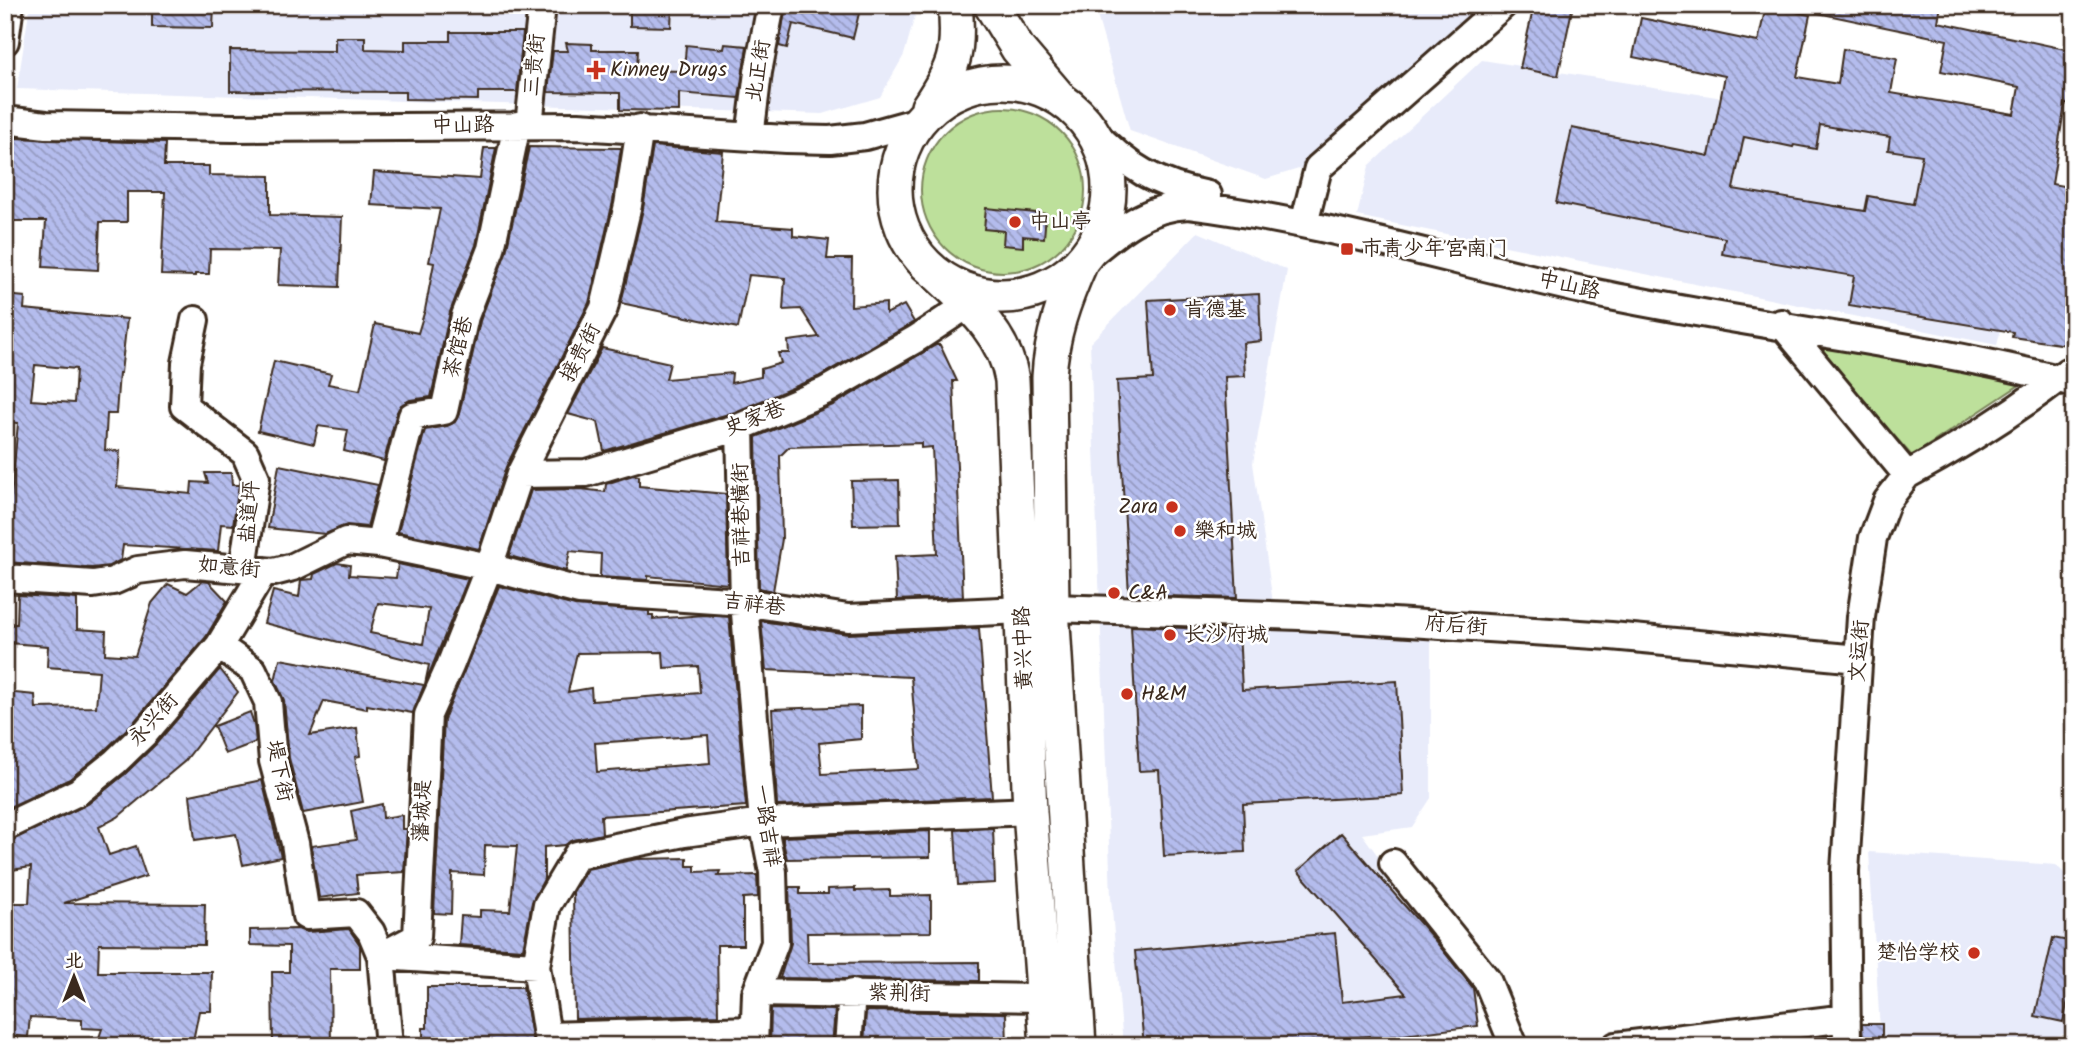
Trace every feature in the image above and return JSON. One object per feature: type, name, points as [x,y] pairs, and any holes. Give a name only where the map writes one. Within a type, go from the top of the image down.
[{"type":"main road","points":[[955,5],[958,44],[954,57],[941,86],[903,148],[898,162],[894,194],[907,240],[926,265],[938,275],[952,284],[982,294],[1018,295],[1052,284],[1081,262],[1093,246],[1102,227],[1109,197],[1107,167],[1101,147],[1091,129],[1018,49],[991,5]]},
{"type":"main road","points":[[919,121],[932,108],[954,94],[995,82],[1030,86],[1062,100]]},
{"type":"main road","name":"黄兴中路","points":[[1047,1046],[1030,811],[1037,609],[1049,365],[1057,320],[1081,262]]},
{"type":"main road","name":"黄兴中路","points":[[938,275],[969,304],[1001,344],[1010,363],[1037,609],[1079,1046]]},
{"type":"street","points":[[5,41],[10,5]]},
{"type":"street","name":"三贵街","points":[[523,125],[542,5]]},
{"type":"street","name":"北正街","points":[[750,137],[758,72],[771,5]]},
{"type":"street","points":[[1307,212],[1318,168],[1503,5]]},
{"type":"street","name":"中山路","points":[[5,120],[46,125],[233,128],[523,125],[640,128],[750,137],[847,139],[919,121]]},
{"type":"street","name":"茶馆巷","points":[[379,544],[412,416],[444,411],[465,316],[491,249],[523,125]]},
{"type":"street","name":"接贵街","points":[[489,567],[520,474],[604,308],[628,205],[640,128]]},
{"type":"street","name":"中山路","points":[[1091,129],[1134,169],[1172,187],[1307,212],[1594,281],[1779,320],[1990,363],[2069,376]]},
{"type":"street","name":"中山路","points":[[1081,262],[1147,214],[1172,205],[1189,205],[1304,224],[1592,292],[1779,320]]},
{"type":"street","name":"史家巷","points":[[520,474],[586,474],[740,427],[825,391],[916,340],[969,304]]},
{"type":"street","name":"盐道坪","points":[[195,320],[186,363],[184,406],[245,453],[256,478],[253,570]]},
{"type":"street","points":[[1779,320],[1907,475],[1954,450],[2069,376]]},
{"type":"street","name":"吉祥巷横街","points":[[740,427],[744,602]]},
{"type":"street","name":"文运街","points":[[1847,1046],[1845,871],[1861,617],[1873,538],[1887,501],[1907,475]]},
{"type":"street","name":"如意街","points":[[5,578],[93,584],[113,581],[138,570],[185,564],[274,572],[293,567],[346,541],[379,544],[489,567]]},
{"type":"street","name":"吉祥巷","points":[[489,567],[579,592],[744,602],[848,618],[1037,609]]},
{"type":"street","name":"藩城堤","points":[[381,956],[417,937],[428,715],[489,567]]},
{"type":"street","name":"永兴街","points":[[5,827],[78,792],[145,733],[219,646],[253,570]]},
{"type":"street","name":"一路吉祥","points":[[744,602],[763,822],[773,872],[775,943],[755,993],[754,1038]]},
{"type":"street","name":"府后街","points":[[1037,609],[1300,616],[1611,636],[1859,659]]},
{"type":"street","name":"堤下街","points":[[219,646],[253,670],[268,702],[273,761],[295,844],[306,916],[356,913],[371,932],[381,956]]},
{"type":"street","points":[[754,1038],[547,1036],[536,966],[547,905],[577,855],[684,833],[763,822],[1030,811]]},
{"type":"street","points":[[1394,863],[1487,979],[1506,1045]]},
{"type":"street","points":[[389,1046],[381,956],[536,966]]},
{"type":"street","name":"紫荆街","points":[[755,993],[1044,998]]},
{"type":"street","points":[[848,1046],[852,993]]},
{"type":"street","points":[[1616,1046],[1847,1018]]},
{"type":"shaded area","points":[[30,5],[918,5],[904,55],[880,97],[823,114],[17,89]]},
{"type":"shaded area","points":[[1094,5],[1488,5],[1302,168],[1266,179],[1130,131]]},
{"type":"shaded area","points":[[1482,60],[2046,149],[1997,345],[1357,216],[1369,166]]},
{"type":"shaded area","points":[[1198,232],[1287,270],[1253,463],[1277,631],[1431,630],[1431,798],[1412,827],[1362,834],[1461,970],[1478,1026],[1217,1046],[1123,1046],[1111,897],[1090,343]]},
{"type":"shaded area","name":"楚怡学校","points":[[1869,852],[2056,865],[2074,883],[2074,1031],[2022,1046],[1881,1046]]},
{"type":"green space","points":[[1003,108],[1034,115],[1061,132],[1078,159],[1085,190],[1078,221],[1061,248],[1034,265],[1003,272],[972,265],[945,248],[928,221],[921,190],[928,159],[945,132],[972,115]]},
{"type":"green space","points":[[1810,340],[2030,378],[1912,456]]},
{"type":"building","points":[[152,5],[214,5],[213,28],[152,27]]},
{"type":"building","points":[[630,5],[672,5],[671,27],[630,26]]},
{"type":"building","points":[[786,5],[861,5],[853,38],[793,24],[787,48],[779,46]]},
{"type":"building","points":[[1534,5],[1573,5],[1558,76],[1520,68]]},
{"type":"building","points":[[1814,5],[1941,5],[1938,22],[2074,51],[2074,105],[2065,104],[2052,184],[2074,188],[2074,346],[2012,337],[2013,332],[1849,305],[1854,276],[1722,254],[1725,238],[1556,203],[1572,128],[1709,156],[1725,76],[1633,57],[1641,18],[1758,42],[1766,6],[1810,15],[1797,77],[1838,84],[1843,49],[1897,58],[1891,93],[2014,114],[2019,87],[1941,71],[1947,40],[1813,12]],"holes":[[[1820,125],[1890,137],[1888,150],[1922,155],[1913,204],[1868,196],[1865,211],[1733,189],[1744,137],[1816,149]]]},
{"type":"building","points":[[450,32],[523,32],[517,92],[478,92],[478,100],[405,99],[405,92],[230,91],[230,50],[335,51],[335,37],[365,37],[365,49],[405,50],[405,41],[450,41]]},
{"type":"building","points":[[566,43],[592,44],[592,50],[638,50],[637,70],[684,71],[686,45],[724,49],[725,44],[747,46],[739,98],[679,93],[679,111],[620,110],[620,93],[548,92],[553,51],[568,51]]},
{"type":"building","points":[[12,138],[165,143],[164,166],[209,166],[209,175],[270,176],[270,215],[342,217],[339,287],[278,285],[280,250],[210,249],[209,274],[161,275],[165,192],[127,192],[127,222],[100,222],[98,270],[43,267],[46,221],[11,221]]},
{"type":"building","points":[[653,146],[723,152],[716,222],[793,228],[793,236],[829,240],[827,259],[852,259],[851,306],[886,303],[886,314],[904,305],[914,322],[818,377],[735,412],[604,451],[598,422],[568,414],[602,348],[670,363],[666,379],[732,373],[731,383],[761,377],[761,369],[781,363],[778,353],[789,353],[788,341],[819,337],[801,309],[783,310],[785,278],[749,275],[738,328],[621,303],[643,209]]},
{"type":"building","points":[[529,147],[621,148],[613,202],[589,303],[506,467],[479,549],[398,532],[425,430],[447,426],[455,422],[459,414],[480,321],[506,252]]},
{"type":"building","points":[[484,148],[496,148],[476,245],[450,312],[431,397],[410,400],[401,405],[384,461],[344,451],[348,430],[318,426],[314,444],[258,431],[274,361],[331,374],[328,384],[360,390],[375,324],[418,333],[434,263],[429,262],[440,209],[371,205],[374,172],[480,179]]},
{"type":"building","name":"中山亭","points":[[986,208],[1046,214],[1044,238],[1023,236],[1023,247],[1003,245],[1004,231],[984,229]]},
{"type":"building","points":[[1259,294],[1261,341],[1243,343],[1245,376],[1225,377],[1237,598],[1129,595],[1117,381],[1153,379],[1148,300]]},
{"type":"building","points":[[5,295],[25,297],[24,309],[127,319],[116,414],[107,414],[105,450],[120,451],[117,487],[191,494],[192,482],[208,483],[205,473],[231,473],[232,485],[239,485],[233,525],[221,524],[218,551],[123,545],[121,560],[109,566],[92,568],[5,562],[18,423],[5,422]],"holes":[[[35,365],[76,369],[74,403],[31,400]]]},
{"type":"building","points":[[940,345],[957,381],[953,381],[963,597],[897,600],[895,556],[937,554],[932,447],[921,448],[921,443],[789,447],[780,456],[782,539],[773,591],[759,588],[756,437],[833,405]]},
{"type":"building","points":[[279,465],[378,485],[367,527],[347,525],[325,534],[268,528]]},
{"type":"building","points":[[633,475],[639,476],[639,486],[726,494],[728,584],[648,576],[648,580],[600,577],[601,554],[570,551],[566,571],[509,556],[531,490],[581,489],[605,492],[606,484]]},
{"type":"building","points":[[899,480],[900,524],[853,525],[851,481]]},
{"type":"building","points":[[337,563],[350,565],[349,575],[396,578],[398,564],[468,579],[425,684],[429,665],[264,623],[273,591],[299,597],[301,580],[313,579],[314,574]],"holes":[[[378,603],[429,609],[423,644],[370,633]]]},
{"type":"building","points":[[202,581],[209,582],[227,601],[206,637],[134,722],[70,779],[5,809],[5,692],[35,695],[36,708],[96,707],[99,671],[47,667],[48,646],[8,643],[10,624],[17,624],[18,595],[77,599],[77,629],[106,631],[105,654],[135,656],[152,603],[168,584],[187,593]]},
{"type":"building","points":[[499,586],[575,606],[649,611],[653,619],[704,615],[729,617],[746,806],[601,816],[602,834],[574,840],[565,845],[544,847],[544,879],[532,902],[523,949],[459,945],[461,916],[480,917],[480,910],[510,911],[517,846],[485,845],[484,875],[452,873],[451,914],[434,913],[444,719]],"holes":[[[663,652],[664,668],[698,666],[700,693],[592,701],[591,688],[568,692],[577,653]],[[708,735],[710,763],[597,772],[595,743]]]},
{"type":"building","points":[[761,621],[848,634],[979,628],[992,797],[777,806],[772,709],[861,706],[861,739],[819,743],[822,774],[919,769],[911,677],[766,670]]},
{"type":"building","points":[[1131,626],[1239,630],[1242,690],[1397,681],[1403,795],[1243,804],[1245,852],[1164,856],[1159,770],[1139,771]]},
{"type":"building","points":[[280,659],[424,685],[413,713],[367,705],[367,709],[324,701],[310,735],[357,728],[360,756],[355,757],[363,802],[303,813],[289,758],[284,700],[275,681]]},
{"type":"building","points":[[220,669],[238,692],[185,761],[118,817],[99,827],[109,855],[136,846],[146,876],[64,903],[205,904],[204,945],[99,944],[98,972],[212,972],[211,1011],[199,1011],[192,1046],[96,1046],[102,1029],[82,1028],[82,1020],[30,1017],[28,1037],[5,1035],[5,903],[29,903],[31,867],[5,871],[5,843],[88,804],[156,744]]},
{"type":"building","points":[[250,712],[256,742],[225,754],[214,726]]},
{"type":"building","points":[[262,780],[281,857],[243,865],[236,834],[195,840],[190,795]]},
{"type":"building","points":[[382,804],[383,818],[402,815],[402,829],[407,829],[404,872],[356,875],[358,893],[319,898],[311,846],[356,840],[351,811]]},
{"type":"building","points":[[993,828],[995,883],[958,885],[955,830]]},
{"type":"building","points":[[930,831],[930,857],[787,859],[783,842],[783,837]]},
{"type":"building","points":[[1341,833],[1473,988],[1478,1026],[1370,1039],[1369,1036],[1260,1046],[1144,1046],[1135,951],[1335,933],[1342,1002],[1406,994],[1298,871]]},
{"type":"building","points":[[687,858],[687,866],[695,866],[695,872],[720,871],[718,876],[757,875],[758,897],[743,898],[743,945],[717,945],[718,1015],[575,1019],[573,892],[587,869],[637,859]]},
{"type":"building","points":[[789,887],[800,887],[800,894],[828,894],[828,889],[855,888],[855,891],[890,890],[890,896],[931,895],[931,932],[807,933],[808,963],[979,962],[979,981],[780,978],[791,943]]},
{"type":"building","points":[[298,929],[307,932],[349,929],[360,945],[360,969],[330,969],[331,1046],[273,1046],[272,972],[289,972],[289,946],[250,945],[250,930]]},
{"type":"building","points":[[2053,938],[2074,942],[2074,975],[2063,1022],[2035,1016]]},
{"type":"building","points":[[427,987],[523,987],[534,1046],[423,1046],[423,1028],[427,1028]]},
{"type":"building","points":[[771,1009],[835,1010],[832,1046],[770,1046]]},
{"type":"building","points":[[866,1011],[1006,1013],[1007,1046],[864,1046]]},
{"type":"building","points":[[1862,1024],[1882,1024],[1882,1046],[1863,1046]]},
{"type":"place","name":"Kinney Drugs","points":[[596,70]]},
{"type":"place","name":"中山亭","points":[[1015,222]]},
{"type":"place","name":"市青少年宫南门","points":[[1347,249]]},
{"type":"place","name":"肯德基","points":[[1170,310]]},
{"type":"place","name":"Zara","points":[[1172,507]]},
{"type":"place","name":"樂和城","points":[[1180,531]]},
{"type":"place","name":"C&A","points":[[1114,593]]},
{"type":"place","name":"长沙府城","points":[[1170,635]]},
{"type":"place","name":"H&M","points":[[1127,694]]},
{"type":"place","name":"楚怡学校","points":[[1974,953]]}]
